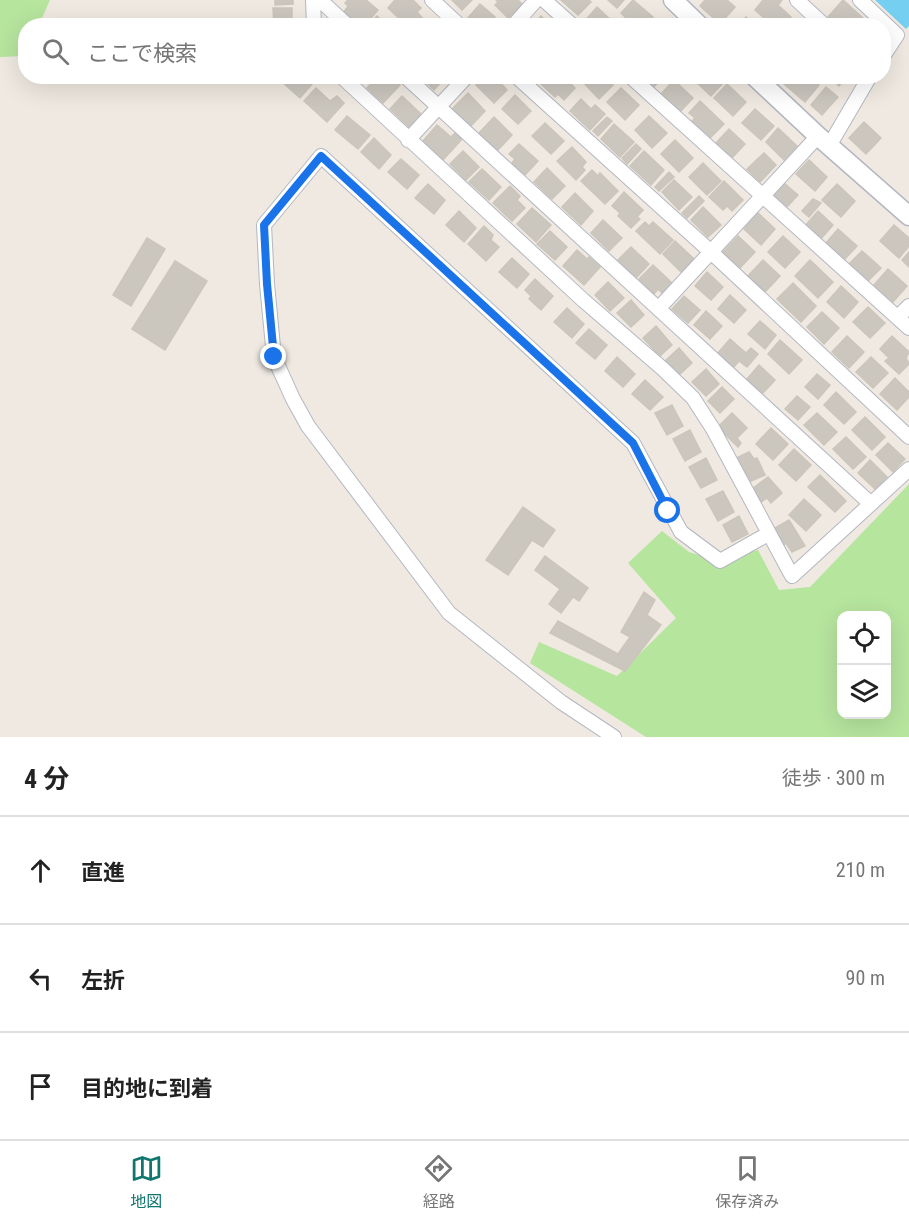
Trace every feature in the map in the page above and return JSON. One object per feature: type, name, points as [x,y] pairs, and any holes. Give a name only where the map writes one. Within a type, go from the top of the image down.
[{"type":"street","points":[[313,0],[314,18]]},
{"type":"street","points":[[320,0],[339,18]]},
{"type":"street","points":[[432,0],[451,18]]},
{"type":"street","points":[[520,18],[536,0]]},
{"type":"street","points":[[544,0],[564,18]]},
{"type":"street","points":[[673,0],[692,18]]},
{"type":"street","points":[[797,0],[816,18]]},
{"type":"street","points":[[860,0],[879,18]]},
{"type":"street","points":[[891,29],[897,35],[891,44]]},
{"type":"street","points":[[349,84],[584,300],[663,369],[693,399],[713,429],[792,576],[909,469]]},
{"type":"street","points":[[414,84],[871,504]]},
{"type":"street","points":[[408,140],[460,84]]},
{"type":"street","points":[[525,84],[711,252],[909,437]]},
{"type":"street","points":[[639,84],[909,327]]},
{"type":"street","points":[[762,84],[823,141],[909,216]]},
{"type":"street","points":[[659,308],[764,196],[823,141],[864,84]]},
{"type":"street","points":[[614,737],[561,702],[449,613],[308,426],[274,357],[264,225],[321,156],[633,443],[681,532],[720,561],[768,534]]},
{"type":"street","points":[[898,317],[909,306]]},
{"type":"green space","points":[[0,0],[50,0],[42,18],[18,18],[18,56],[0,57]]},
{"type":"green space","points":[[909,484],[909,737],[646,737],[530,663],[539,642],[617,676],[676,618],[628,563],[662,531],[689,552],[720,561],[758,550],[779,590],[810,587]]},
{"type":"water","points":[[875,0],[909,0],[909,26],[906,29]]},
{"type":"building","points":[[275,0],[293,0],[293,4],[275,5]]},
{"type":"building","points":[[348,0],[366,0],[378,10],[371,18],[351,18],[344,12],[348,6],[345,3]]},
{"type":"building","points":[[395,0],[413,0],[421,8],[417,12],[422,18],[399,18],[388,8]]},
{"type":"building","points":[[452,0],[472,0],[462,10]]},
{"type":"building","points":[[496,0],[518,0],[522,4],[508,18],[495,5],[498,2]]},
{"type":"building","points":[[561,0],[589,0],[591,2],[578,15]]},
{"type":"building","points":[[608,0],[624,0],[617,8]]},
{"type":"building","points":[[633,0],[653,17],[626,18],[621,13]]},
{"type":"building","points":[[705,0],[727,0],[735,7],[725,18],[713,18],[700,6]]},
{"type":"building","points":[[763,0],[782,0],[778,5],[791,17],[764,18],[755,10]]},
{"type":"building","points":[[843,0],[863,18],[829,18]]},
{"type":"building","points":[[480,4],[495,17],[494,18],[468,18]]},
{"type":"building","points":[[597,7],[609,18],[587,18]]},
{"type":"building","points":[[273,8],[292,8],[292,18],[274,18]]},
{"type":"building","points":[[284,84],[312,84],[300,98]]},
{"type":"building","points":[[371,84],[400,85],[383,103],[367,88]]},
{"type":"building","points":[[428,84],[439,84],[434,90]]},
{"type":"building","points":[[501,84],[507,90],[494,103],[476,85]]},
{"type":"building","points":[[541,84],[571,84],[575,88],[564,100],[558,94],[555,97]]},
{"type":"building","points":[[585,84],[612,84],[599,99]]},
{"type":"building","points":[[670,84],[678,84],[693,98],[680,112],[661,94]]},
{"type":"building","points":[[698,84],[722,84],[711,96]]},
{"type":"building","points":[[727,84],[746,102],[733,116],[714,98]]},
{"type":"building","points":[[784,84],[818,84],[805,102]]},
{"type":"building","points":[[826,87],[838,97],[822,115],[811,105]]},
{"type":"building","points":[[316,88],[330,101],[337,96],[344,103],[327,122],[304,101]]},
{"type":"building","points":[[621,88],[639,105],[625,120],[607,102]]},
{"type":"building","points":[[468,93],[485,111],[470,127],[452,109]]},
{"type":"building","points":[[515,95],[531,111],[518,124],[502,109]]},
{"type":"building","points":[[402,96],[421,114],[409,127],[390,109]]},
{"type":"building","points":[[581,99],[591,109],[595,105],[605,114],[590,130],[570,111]]},
{"type":"building","points":[[700,101],[724,124],[709,139],[691,122],[695,118],[689,113]]},
{"type":"building","points":[[755,109],[774,126],[761,140],[742,123]]},
{"type":"building","points":[[347,116],[370,135],[358,149],[335,130]]},
{"type":"building","points":[[649,116],[667,133],[652,148],[635,130]]},
{"type":"building","points":[[494,117],[512,135],[497,151],[479,133]]},
{"type":"building","points":[[607,117],[612,121],[598,136],[593,131]]},
{"type":"building","points":[[864,122],[881,138],[866,154],[849,138]]},
{"type":"building","points":[[545,123],[564,141],[551,154],[532,136]]},
{"type":"building","points":[[614,124],[634,142],[620,157],[601,139]]},
{"type":"building","points":[[437,125],[451,137],[455,133],[462,139],[443,160],[423,141]]},
{"type":"building","points":[[778,128],[797,146],[784,160],[766,142]]},
{"type":"building","points":[[729,129],[745,144],[731,159],[716,143]]},
{"type":"building","points":[[374,138],[391,155],[379,169],[361,152]]},
{"type":"building","points":[[675,140],[693,158],[679,172],[661,154]]},
{"type":"building","points":[[519,144],[538,161],[525,175],[512,163],[515,159],[509,154]]},
{"type":"building","points":[[636,144],[641,149],[627,164],[622,158]]},
{"type":"building","points":[[572,147],[586,162],[582,167],[585,170],[576,180],[557,161]]},
{"type":"building","points":[[463,151],[479,167],[466,180],[450,164]]},
{"type":"building","points":[[644,151],[664,170],[651,185],[630,166]]},
{"type":"building","points":[[764,153],[776,165],[760,182],[747,169]]},
{"type":"building","points":[[401,159],[419,175],[407,189],[388,172]]},
{"type":"building","points":[[809,160],[827,177],[815,191],[796,174]]},
{"type":"building","points":[[703,163],[721,181],[707,195],[689,177]]},
{"type":"building","points":[[547,168],[565,186],[552,199],[534,182]]},
{"type":"building","points":[[482,169],[501,187],[489,200],[469,182]]},
{"type":"building","points":[[592,170],[598,176],[600,173],[618,191],[605,204],[581,181]]},
{"type":"building","points":[[669,172],[674,177],[659,191],[655,187]]},
{"type":"building","points":[[674,180],[692,197],[679,210],[662,192]]},
{"type":"building","points":[[724,181],[743,200],[732,211],[727,206],[723,210],[709,197]]},
{"type":"building","points":[[784,183],[798,195],[785,209],[772,197]]},
{"type":"building","points":[[428,184],[445,200],[434,214],[415,198]]},
{"type":"building","points":[[837,184],[855,201],[841,217],[822,200]]},
{"type":"building","points":[[510,186],[520,196],[517,200],[525,208],[512,221],[493,203]]},
{"type":"building","points":[[624,192],[643,210],[637,217],[640,219],[631,228],[618,216],[620,213],[612,206]]},
{"type":"building","points":[[575,193],[593,211],[581,225],[562,207]]},
{"type":"building","points":[[699,196],[704,201],[687,218],[682,213]]},
{"type":"building","points":[[813,199],[821,203],[809,217],[802,211]]},
{"type":"building","points":[[703,207],[721,225],[708,237],[691,220]]},
{"type":"building","points":[[532,208],[551,225],[536,242],[517,224]]},
{"type":"building","points":[[459,211],[476,228],[464,242],[446,225]]},
{"type":"building","points":[[818,211],[833,225],[820,240],[805,226]]},
{"type":"building","points":[[758,213],[775,229],[761,245],[744,229]]},
{"type":"building","points":[[603,220],[622,238],[609,251],[591,233]]},
{"type":"building","points":[[645,222],[649,226],[653,222],[673,240],[660,254],[636,231]]},
{"type":"building","points":[[894,225],[909,238],[909,246],[899,258],[880,241]]},
{"type":"building","points":[[484,226],[493,235],[491,240],[499,247],[486,261],[468,244]]},
{"type":"building","points":[[838,229],[857,246],[844,260],[826,243]]},
{"type":"building","points":[[550,231],[567,247],[555,260],[537,244]]},
{"type":"building","points":[[738,236],[755,252],[740,268],[723,252]]},
{"type":"building","points":[[783,236],[800,252],[785,268],[768,252]]},
{"type":"building","points":[[147,238],[165,249],[131,306],[113,295]]},
{"type":"building","points":[[675,241],[694,259],[681,272],[663,254]]},
{"type":"building","points":[[631,247],[649,264],[636,278],[618,260]]},
{"type":"building","points":[[577,250],[600,267],[584,285],[563,266]]},
{"type":"building","points":[[862,251],[881,268],[868,281],[849,264]]},
{"type":"building","points":[[909,252],[909,267],[902,260]]},
{"type":"building","points":[[512,258],[529,274],[517,288],[499,272]]},
{"type":"building","points":[[763,260],[780,276],[765,292],[748,276]]},
{"type":"building","points":[[810,260],[833,282],[818,298],[795,276]]},
{"type":"building","points":[[175,261],[207,281],[165,350],[132,329]]},
{"type":"building","points":[[653,265],[672,283],[662,293],[658,289],[654,294],[639,279]]},
{"type":"building","points":[[888,269],[907,286],[893,302],[874,285]]},
{"type":"building","points":[[707,272],[723,287],[711,300],[695,286]]},
{"type":"building","points":[[535,279],[553,296],[541,310],[529,299],[531,296],[525,290]]},
{"type":"building","points":[[608,282],[624,298],[610,311],[595,295]]},
{"type":"building","points":[[793,283],[816,306],[801,322],[777,299]]},
{"type":"building","points":[[841,286],[858,302],[844,318],[827,302]]},
{"type":"building","points":[[730,295],[746,310],[734,323],[718,309]]},
{"type":"building","points":[[684,296],[700,310],[688,323],[672,309]]},
{"type":"building","points":[[631,300],[644,315],[631,327],[617,313]]},
{"type":"building","points":[[868,307],[885,323],[870,338],[853,322]]},
{"type":"building","points":[[567,308],[584,324],[572,338],[554,322]]},
{"type":"building","points":[[706,311],[722,326],[710,339],[694,325]]},
{"type":"building","points":[[822,312],[839,328],[824,344],[807,327]]},
{"type":"building","points":[[760,321],[776,335],[765,349],[748,334]]},
{"type":"building","points":[[656,326],[672,345],[660,356],[643,338]]},
{"type":"building","points":[[589,329],[607,345],[595,359],[576,343]]},
{"type":"building","points":[[847,336],[864,352],[849,368],[832,352]]},
{"type":"building","points":[[892,336],[909,352],[906,358],[909,364],[899,374],[885,361],[889,358],[880,349]]},
{"type":"building","points":[[730,339],[746,353],[751,348],[758,354],[747,367],[739,361],[734,367],[718,353]]},
{"type":"building","points":[[780,340],[802,360],[789,374],[768,354]]},
{"type":"building","points":[[679,348],[692,363],[679,375],[665,361]]},
{"type":"building","points":[[617,357],[635,374],[623,387],[605,371]]},
{"type":"building","points":[[871,357],[888,373],[873,388],[856,372]]},
{"type":"building","points":[[759,365],[775,380],[763,393],[747,379]]},
{"type":"building","points":[[706,369],[719,384],[706,396],[692,382]]},
{"type":"building","points":[[817,374],[830,385],[818,399],[805,387]]},
{"type":"building","points":[[895,378],[909,392],[909,397],[897,410],[880,394]]},
{"type":"building","points":[[645,380],[663,397],[650,410],[632,394]]},
{"type":"building","points":[[722,387],[734,399],[720,413],[708,401]]},
{"type":"building","points":[[836,392],[856,412],[844,424],[824,405]]},
{"type":"building","points":[[797,396],[810,407],[798,420],[785,409]]},
{"type":"building","points":[[672,405],[683,426],[667,435],[655,413]]},
{"type":"building","points":[[732,413],[747,428],[737,438],[741,443],[738,447],[718,427]]},
{"type":"building","points":[[817,413],[837,432],[824,445],[804,425]]},
{"type":"building","points":[[865,417],[885,437],[872,450],[852,430]]},
{"type":"building","points":[[771,428],[788,444],[773,460],[756,444]]},
{"type":"building","points":[[690,430],[701,452],[685,461],[673,439]]},
{"type":"building","points":[[846,437],[866,457],[853,469],[833,449]]},
{"type":"building","points":[[888,443],[905,459],[893,472],[876,455]]},
{"type":"building","points":[[794,449],[811,465],[796,481],[779,465]]},
{"type":"building","points":[[749,452],[754,459],[757,458],[765,475],[749,482],[736,458]]},
{"type":"building","points":[[706,458],[717,480],[701,488],[689,467]]},
{"type":"building","points":[[870,460],[887,477],[875,489],[858,473]]},
{"type":"building","points":[[820,475],[846,501],[835,512],[808,487]]},
{"type":"building","points":[[768,477],[782,493],[771,503],[767,498],[761,502],[752,489]]},
{"type":"building","points":[[723,491],[734,512],[718,521],[706,499]]},
{"type":"building","points":[[804,499],[821,515],[806,531],[789,515]]},
{"type":"building","points":[[523,507],[555,530],[543,547],[532,540],[508,575],[486,560]]},
{"type":"building","points":[[739,516],[748,534],[732,542],[723,525]]},
{"type":"building","points":[[789,520],[805,546],[792,552],[786,543],[784,545],[775,528]]},
{"type":"building","points":[[545,556],[588,588],[579,601],[573,597],[561,613],[549,604],[560,589],[535,570]]},
{"type":"building","points":[[644,592],[655,600],[647,615],[661,625],[625,671],[550,633],[558,621],[618,654],[630,637],[621,632]]},
{"type":"route","points":[[274,357],[264,225],[321,156],[633,443],[668,511]]}]
